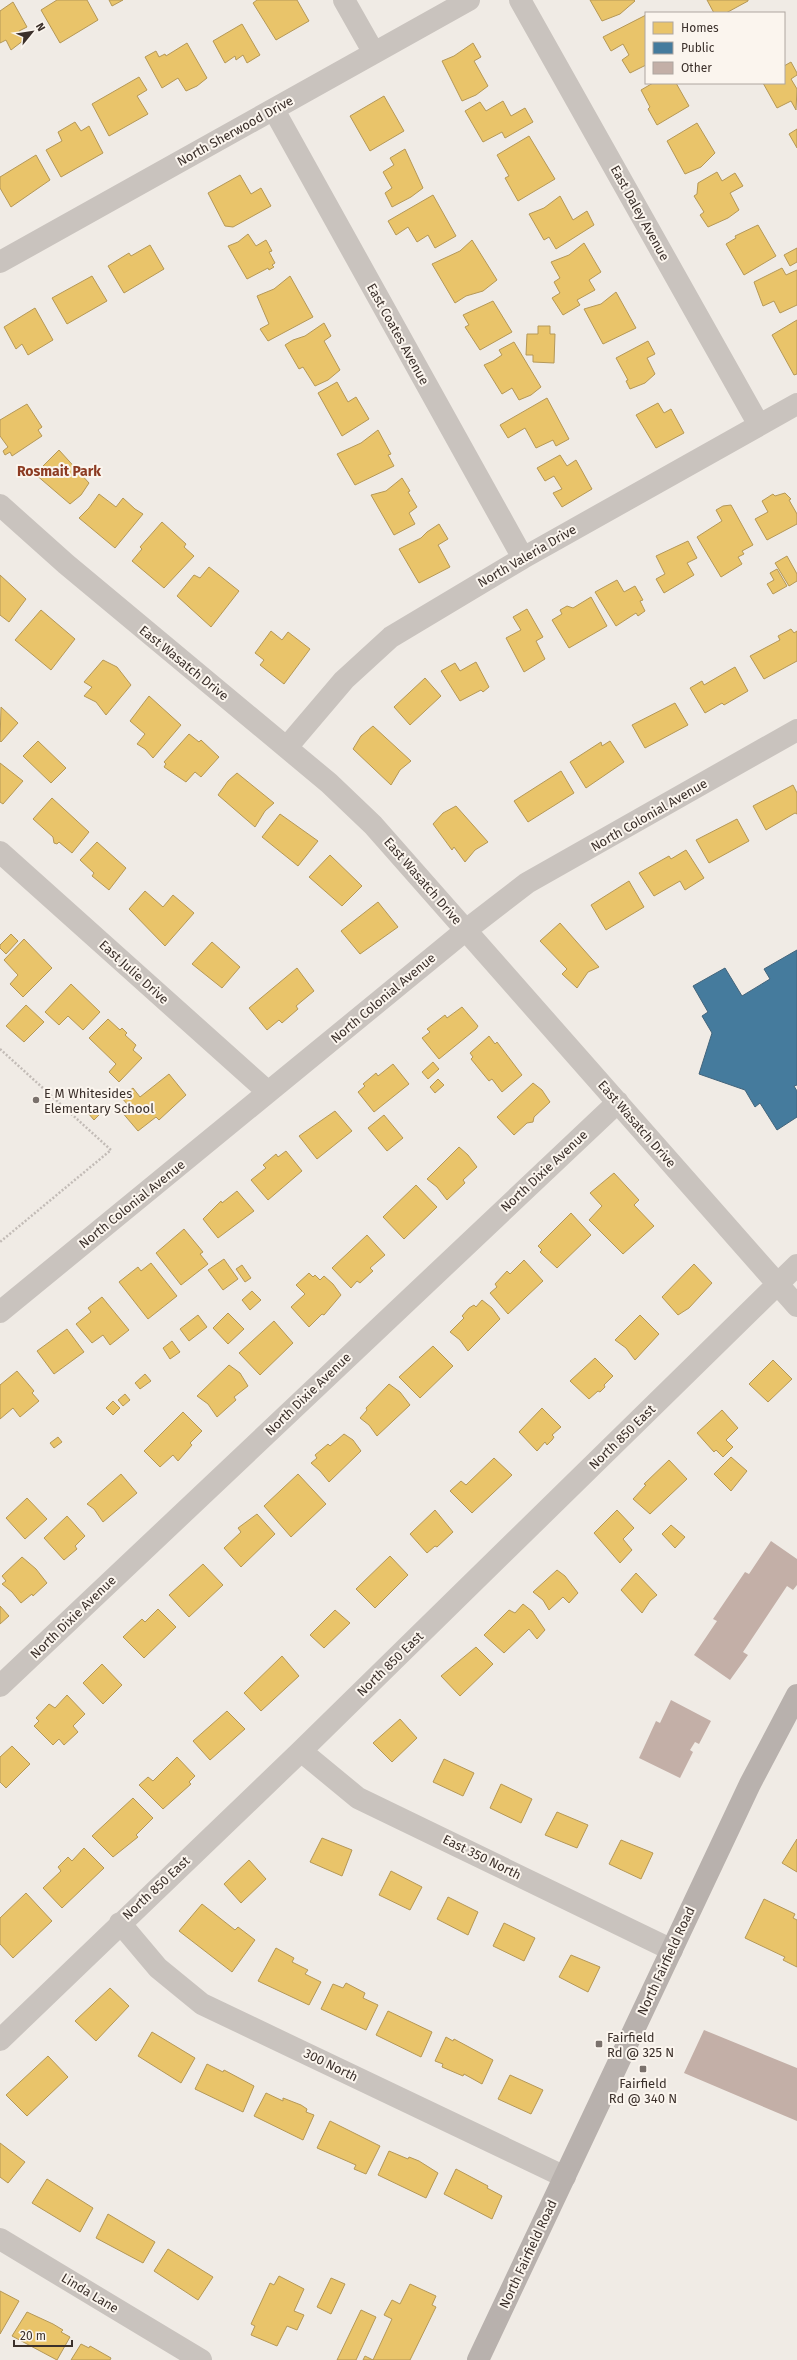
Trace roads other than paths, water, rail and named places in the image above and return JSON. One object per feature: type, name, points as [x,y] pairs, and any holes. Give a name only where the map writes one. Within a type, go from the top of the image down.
[{"type":"main road","name":"North Fairfield Road","points":[[478,2360],[764,1754],[797,1695]]},
{"type":"street","points":[[344,0],[374,53]]},
{"type":"street","name":"North Sherwood Drive","points":[[0,262],[469,0]]},
{"type":"street","name":"East Daley Avenue","points":[[520,0],[759,425]]},
{"type":"street","name":"East Coates Avenue","points":[[274,110],[523,558]]},
{"type":"street","name":"North Valeria Drive","points":[[287,747],[344,680],[391,637],[523,558],[797,404]]},
{"type":"street","name":"East Wasatch Drive","points":[[0,506],[66,564],[329,782],[384,836],[797,1306]]},
{"type":"street","name":"North Colonial Avenue","points":[[0,1312],[466,930],[528,883],[797,730]]},
{"type":"street","name":"East Julie Drive","points":[[0,852],[268,1092]]},
{"type":"street","name":"North Dixie Avenue","points":[[0,1686],[618,1102]]},
{"type":"street","name":"North 850 East","points":[[0,2040],[120,1923],[301,1751],[797,1266]]},
{"type":"street","name":"East 350 North","points":[[301,1751],[358,1798],[672,1950]]},
{"type":"street","name":"300 North","points":[[120,1923],[158,1968],[202,2004],[565,2177]]},
{"type":"street","name":"Linda Lane","points":[[0,2239],[201,2360]]},
{"type":"place","name":"E M Whitesides Elementary School","points":[[36,1100]]},
{"type":"place","name":"Fairfield Rd @ 325 N","points":[[599,2044]]},
{"type":"place","name":"Fairfield Rd @ 340 N","points":[[643,2069]]},
{"type":"district","name":"Rosmait Park","points":[[59,471]]}]
